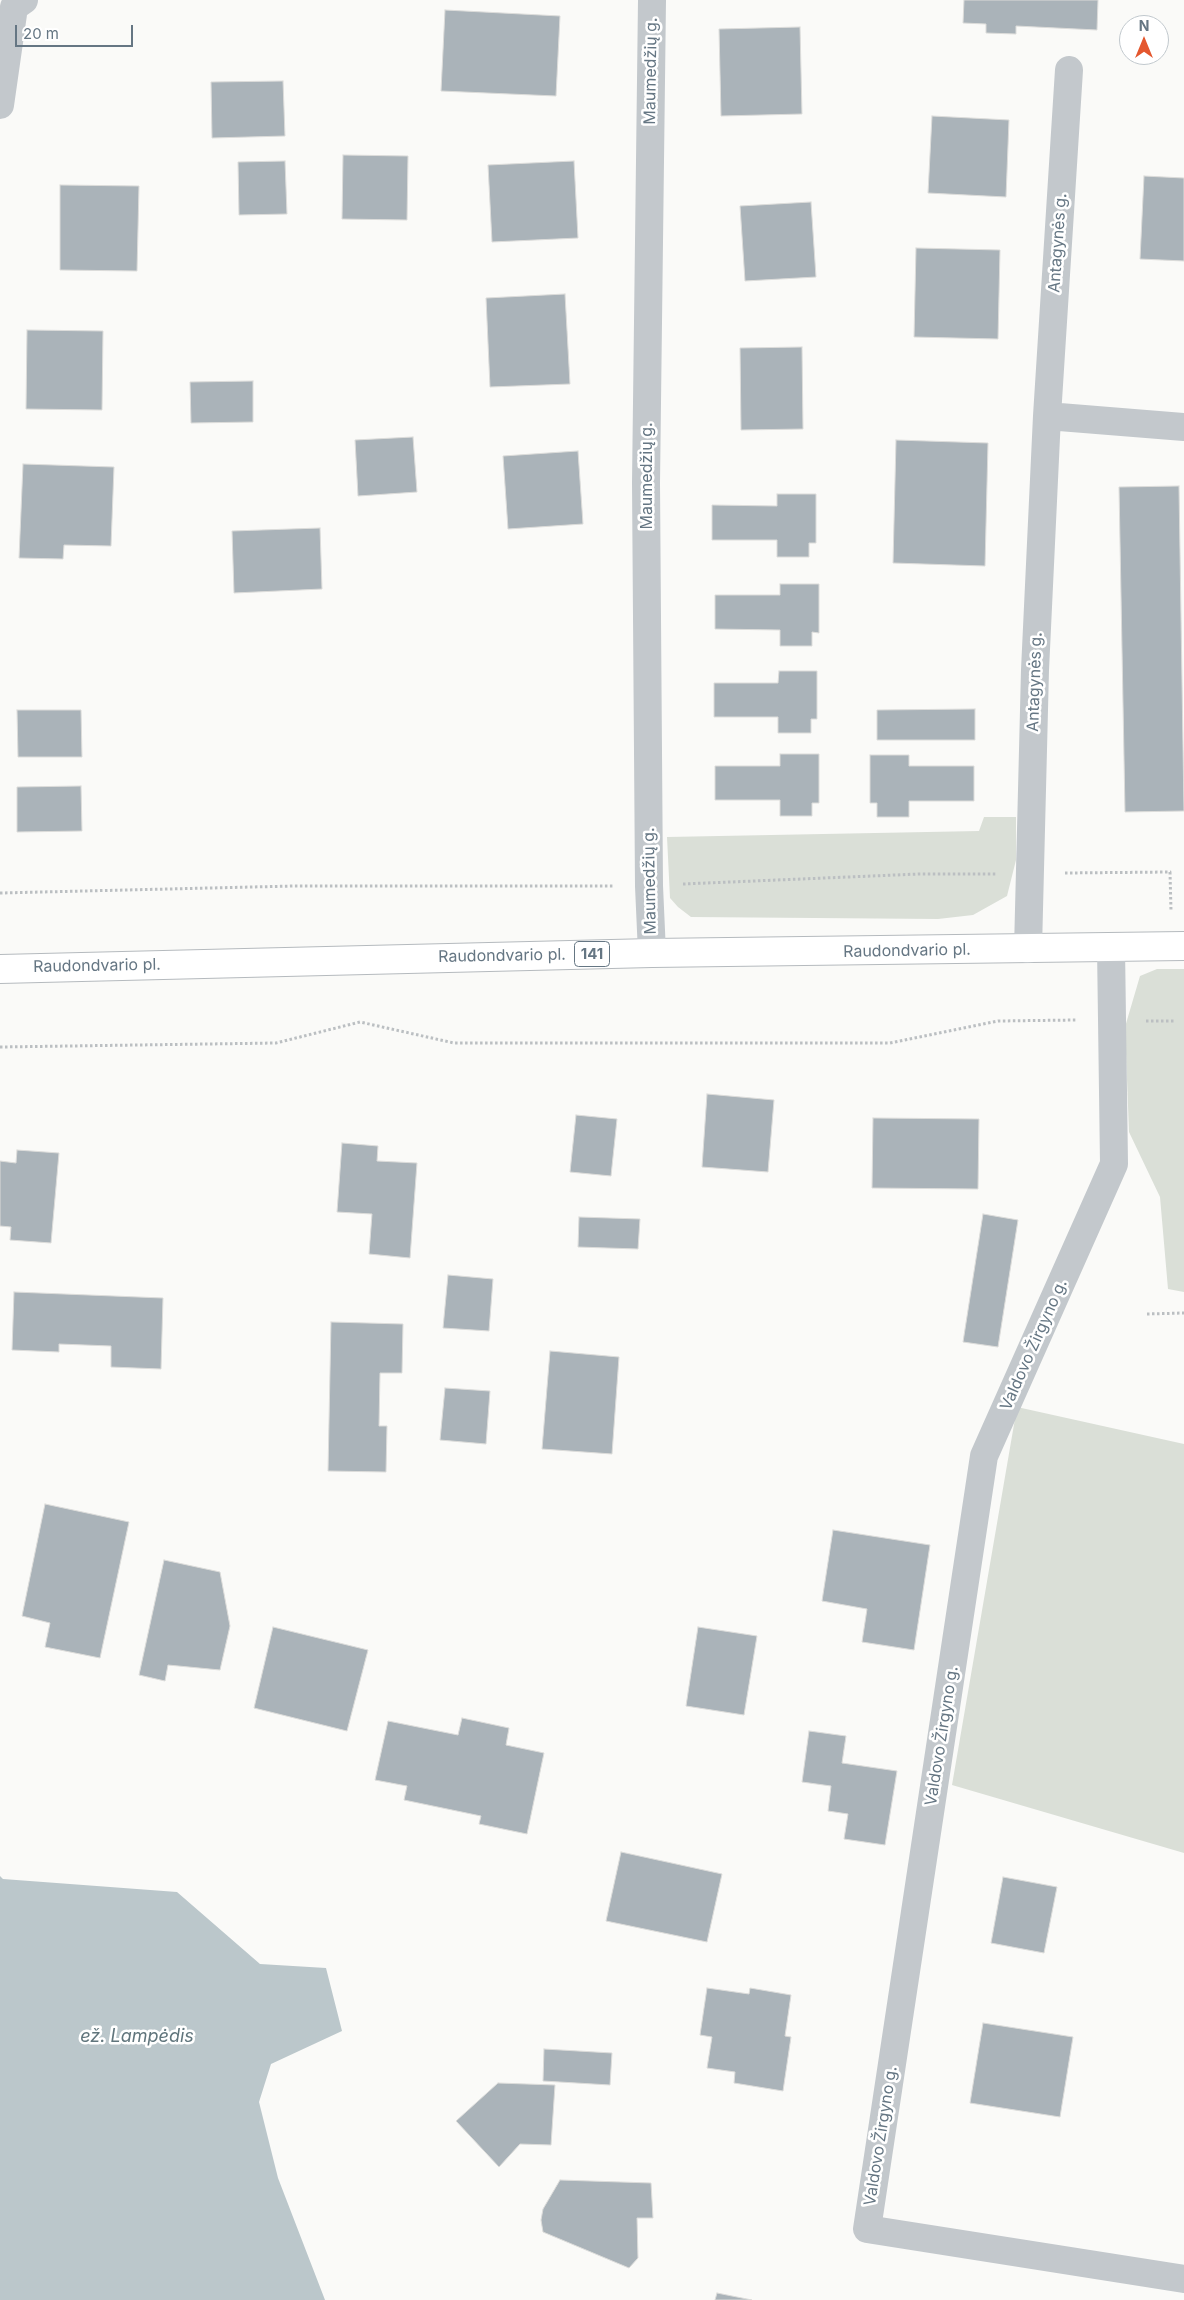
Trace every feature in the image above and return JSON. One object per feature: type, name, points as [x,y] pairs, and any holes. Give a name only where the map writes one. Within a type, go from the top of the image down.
[{"type":"main road","name":"Raudondvario pl.","points":[[0,969],[652,953],[1028,950],[1184,946]]},
{"type":"street","points":[[0,105],[14,7],[24,0]]},
{"type":"street","name":"Maumedžių g.","points":[[652,0],[646,483],[649,886],[652,953]]},
{"type":"street","name":"Antagynės g.","points":[[1028,950],[1035,670],[1047,416],[1069,70]]},
{"type":"street","points":[[1047,416],[1184,427]]},
{"type":"street","name":"Valdovo Žirgyno g.","points":[[1111,948],[1114,1164],[984,1456],[867,2229],[1184,2279]]},
{"type":"path","points":[[0,893],[294,886],[649,886],[919,874],[1170,872]]},
{"type":"path","points":[[0,1047],[276,1043],[360,1022],[454,1043],[890,1043],[998,1021],[1176,1021]]},
{"type":"path","points":[[1147,1314],[1184,1313]]},
{"type":"shaded area","points":[[984,817],[1016,817],[1016,860],[1007,896],[973,915],[938,919],[691,917],[670,898],[667,837],[979,831]]},
{"type":"shaded area","points":[[1157,969],[1184,969],[1184,1292],[1168,1289],[1160,1197],[1129,1132],[1125,1027],[1140,976]]},
{"type":"shaded area","points":[[1017,1407],[1184,1444],[1184,1853],[952,1785]]},
{"type":"water","name":"ež. Lampėdis","points":[[0,1876],[3,1879],[177,1892],[260,1964],[326,1968],[342,2031],[271,2064],[259,2102],[278,2178],[325,2300],[0,2300]]},
{"type":"building","points":[[964,0],[1098,0],[1097,30],[1016,26],[1016,34],[986,33],[986,24],[963,23]]},
{"type":"building","points":[[445,10],[560,16],[556,96],[441,91]]},
{"type":"building","points":[[800,27],[802,114],[721,116],[719,29]]},
{"type":"building","points":[[283,81],[285,136],[212,138],[211,82]]},
{"type":"building","points":[[932,116],[1009,120],[1006,197],[928,193]]},
{"type":"building","points":[[343,155],[408,156],[407,220],[342,219]]},
{"type":"building","points":[[285,161],[287,214],[239,215],[238,162]]},
{"type":"building","points":[[574,161],[578,238],[492,242],[488,165]]},
{"type":"building","points":[[1144,176],[1184,178],[1184,261],[1140,259]]},
{"type":"building","points":[[60,185],[139,186],[137,271],[60,270]]},
{"type":"building","points":[[811,202],[816,277],[745,281],[740,206]]},
{"type":"building","points":[[916,248],[1000,250],[998,339],[914,337]]},
{"type":"building","points":[[565,294],[570,384],[490,387],[486,298]]},
{"type":"building","points":[[27,330],[103,331],[102,410],[26,409]]},
{"type":"building","points":[[802,347],[803,429],[741,430],[740,348]]},
{"type":"building","points":[[253,381],[253,422],[191,423],[190,382]]},
{"type":"building","points":[[413,437],[417,492],[358,496],[355,440]]},
{"type":"building","points":[[896,440],[988,443],[985,566],[893,563]]},
{"type":"building","points":[[578,451],[583,524],[508,529],[503,456]]},
{"type":"building","points":[[23,464],[114,467],[111,546],[64,545],[63,559],[19,558]]},
{"type":"building","points":[[1179,486],[1184,811],[1125,812],[1119,487]]},
{"type":"building","points":[[777,494],[816,494],[816,543],[809,543],[809,557],[777,557],[777,540],[712,540],[712,505],[777,506]]},
{"type":"building","points":[[320,528],[322,589],[234,593],[232,531]]},
{"type":"building","points":[[780,584],[819,584],[819,633],[812,632],[812,646],[780,646],[780,630],[715,629],[715,595],[780,595]]},
{"type":"building","points":[[779,671],[817,671],[817,719],[811,719],[811,733],[778,733],[778,717],[714,717],[714,683],[778,683]]},
{"type":"building","points":[[975,709],[975,740],[877,740],[877,710]]},
{"type":"building","points":[[17,710],[81,710],[82,757],[18,757]]},
{"type":"building","points":[[780,754],[819,754],[819,803],[812,803],[812,816],[780,816],[780,800],[715,800],[715,766],[780,766]]},
{"type":"building","points":[[870,755],[909,755],[909,766],[974,766],[974,801],[909,801],[909,817],[877,817],[877,803],[870,803]]},
{"type":"building","points":[[81,786],[82,831],[17,832],[17,787]]},
{"type":"building","points":[[707,1094],[774,1100],[768,1172],[702,1167]]},
{"type":"building","points":[[576,1115],[617,1119],[611,1176],[570,1172]]},
{"type":"building","points":[[873,1118],[979,1119],[978,1189],[872,1188]]},
{"type":"building","points":[[342,1143],[378,1146],[377,1161],[417,1163],[410,1258],[369,1254],[372,1214],[337,1212]]},
{"type":"building","points":[[17,1150],[59,1153],[51,1243],[10,1240],[11,1227],[0,1226],[0,1161],[16,1163]]},
{"type":"building","points":[[983,1214],[1018,1220],[998,1347],[963,1342]]},
{"type":"building","points":[[579,1217],[640,1219],[638,1249],[578,1247]]},
{"type":"building","points":[[448,1275],[493,1279],[489,1331],[443,1328]]},
{"type":"building","points":[[14,1292],[163,1298],[161,1369],[111,1367],[111,1346],[59,1344],[59,1352],[12,1350]]},
{"type":"building","points":[[331,1322],[403,1324],[402,1373],[380,1373],[379,1426],[387,1426],[386,1472],[328,1471]]},
{"type":"building","points":[[550,1351],[619,1357],[612,1454],[542,1449]]},
{"type":"building","points":[[445,1388],[490,1391],[486,1444],[440,1440]]},
{"type":"building","points":[[45,1504],[129,1522],[100,1658],[45,1647],[50,1623],[22,1616]]},
{"type":"building","points":[[833,1530],[930,1545],[914,1650],[862,1642],[867,1609],[822,1601]]},
{"type":"building","points":[[164,1560],[220,1572],[230,1626],[220,1670],[168,1665],[165,1681],[139,1675]]},
{"type":"building","points":[[273,1627],[368,1650],[347,1731],[254,1708]]},
{"type":"building","points":[[698,1627],[757,1636],[744,1715],[686,1706]]},
{"type":"building","points":[[462,1718],[509,1728],[506,1745],[544,1753],[527,1834],[479,1824],[481,1816],[404,1800],[407,1786],[375,1780],[388,1721],[458,1735]]},
{"type":"building","points":[[809,1731],[846,1736],[842,1763],[897,1771],[885,1845],[844,1839],[848,1814],[828,1811],[831,1786],[802,1782]]},
{"type":"building","points":[[621,1852],[722,1874],[707,1942],[606,1921]]},
{"type":"building","points":[[1003,1877],[1057,1887],[1044,1953],[991,1943]]},
{"type":"building","points":[[707,1988],[749,1994],[750,1988],[791,1995],[785,2036],[791,2037],[783,2091],[734,2083],[735,2072],[707,2068],[712,2037],[700,2035]]},
{"type":"building","points":[[983,2023],[1073,2037],[1060,2117],[970,2103]]},
{"type":"building","points":[[544,2049],[612,2053],[610,2085],[543,2081]]},
{"type":"building","points":[[498,2083],[555,2085],[551,2145],[520,2144],[499,2167],[456,2121]]},
{"type":"building","points":[[560,2180],[651,2183],[653,2218],[637,2218],[638,2258],[629,2268],[543,2232],[541,2220],[543,2209]]},
{"type":"building","points":[[717,2293],[752,2300],[715,2300]]}]
